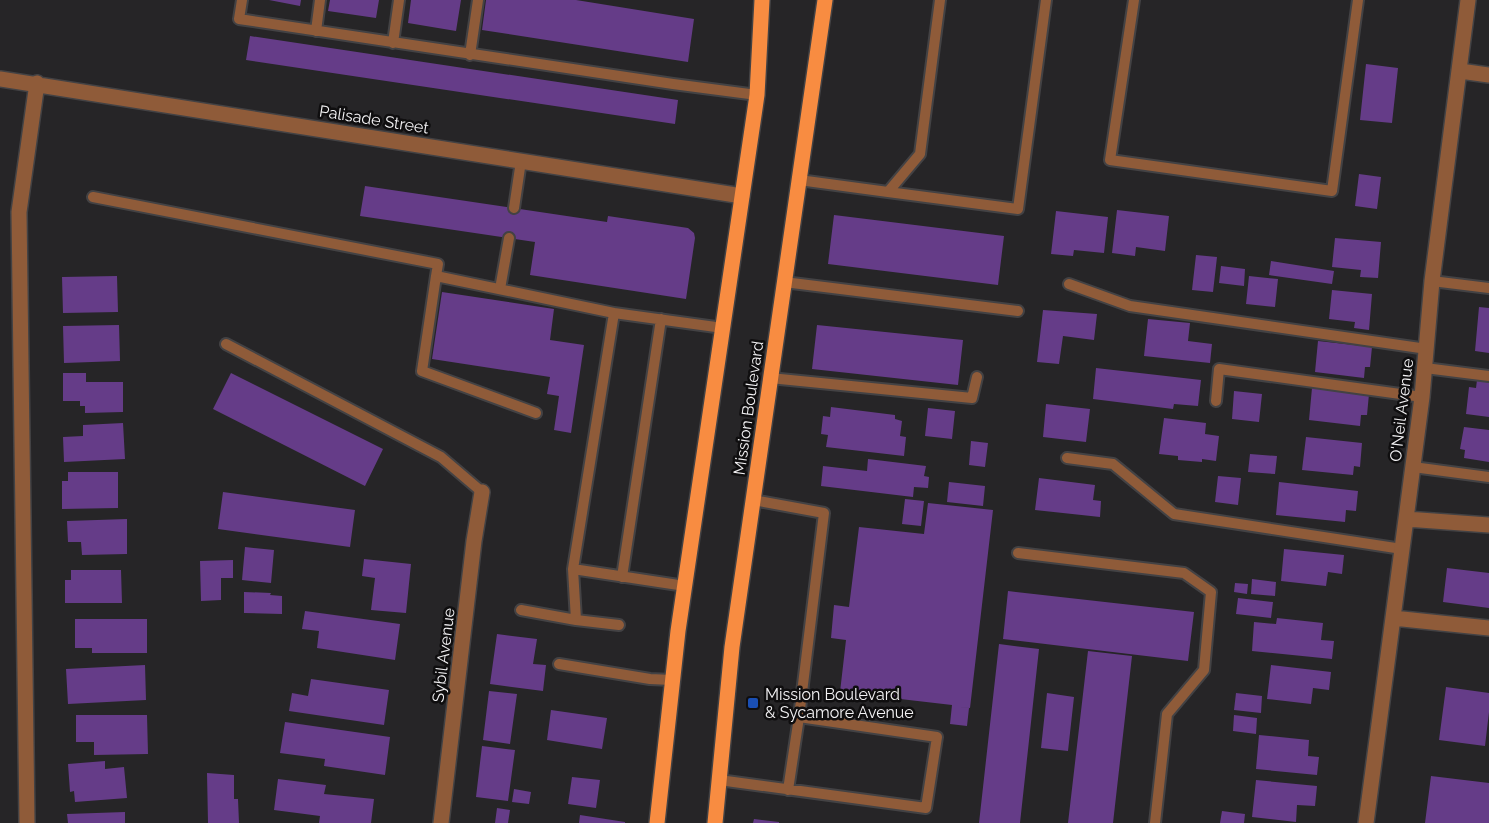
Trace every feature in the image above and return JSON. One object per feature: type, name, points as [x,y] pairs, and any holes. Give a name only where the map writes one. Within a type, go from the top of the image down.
[{"type":"main road","points":[[657,823],[672,680],[757,95],[762,0]]},
{"type":"main road","name":"Mission Boulevard","points":[[715,823],[732,647],[825,0]]},
{"type":"street","name":"O'Neil Avenue","points":[[1366,823],[1422,397],[1432,281],[1461,71],[1468,0]]},
{"type":"street","points":[[1461,71],[1489,75]]},
{"type":"street","name":"Palisade Street","points":[[0,79],[37,83],[742,196]]},
{"type":"street","points":[[27,823],[19,212],[37,83]]},
{"type":"street","name":"Sybil Avenue","points":[[441,823],[474,541],[482,492]]},
{"type":"street","points":[[1406,519],[1489,525]]},
{"type":"street","points":[[1394,618],[1489,628]]},
{"type":"lane","points":[[242,0],[239,19],[757,95]]},
{"type":"lane","points":[[316,31],[320,0]]},
{"type":"lane","points":[[393,43],[399,0]]},
{"type":"lane","points":[[470,54],[478,0]]},
{"type":"lane","points":[[888,192],[920,154],[940,0]]},
{"type":"lane","points":[[799,180],[1018,209],[1046,0]]},
{"type":"lane","points":[[1134,0],[1110,160],[1332,191],[1358,0]]},
{"type":"lane","points":[[514,208],[521,161]]},
{"type":"lane","points":[[93,197],[438,264],[422,371],[536,413]]},
{"type":"lane","points":[[500,289],[509,238]]},
{"type":"lane","points":[[436,276],[614,313],[723,328]]},
{"type":"lane","points":[[1432,281],[1489,288]]},
{"type":"lane","points":[[784,282],[1018,311]]},
{"type":"lane","points":[[1069,284],[1130,306],[1427,349]]},
{"type":"lane","points":[[576,620],[573,569],[614,313]]},
{"type":"lane","points":[[622,577],[661,319]]},
{"type":"lane","points":[[226,345],[441,458],[482,492]]},
{"type":"lane","points":[[1425,368],[1489,376]]},
{"type":"lane","points":[[1216,401],[1220,369],[1422,397]]},
{"type":"lane","points":[[770,378],[972,398],[977,377]]},
{"type":"lane","points":[[1067,458],[1113,464],[1174,514],[1402,549]]},
{"type":"lane","points":[[1413,467],[1489,477]]},
{"type":"lane","points":[[753,500],[824,513],[788,790]]},
{"type":"lane","points":[[1018,553],[1184,573],[1210,592],[1203,670],[1167,714],[1155,823]]},
{"type":"lane","points":[[573,569],[685,586]]},
{"type":"lane","points":[[520,610],[619,625]]},
{"type":"lane","points":[[559,664],[650,679],[672,680]]},
{"type":"lane","points":[[719,780],[926,808],[937,737],[799,717]]},
{"type":"building","points":[[269,0],[301,0],[300,6]]},
{"type":"building","points":[[330,0],[379,0],[376,18],[328,11]]},
{"type":"building","points":[[411,0],[461,0],[456,31],[408,23]]},
{"type":"building","points":[[486,0],[576,0],[694,19],[688,62],[482,30]]},
{"type":"building","points":[[250,36],[678,100],[675,124],[246,60]]},
{"type":"building","points":[[1366,64],[1398,68],[1392,123],[1360,120]]},
{"type":"building","points":[[1359,174],[1381,177],[1377,209],[1355,206]]},
{"type":"building","points":[[365,186],[607,222],[608,216],[688,228],[694,233],[695,238],[686,299],[530,275],[535,242],[360,216]]},
{"type":"building","points":[[1117,210],[1169,216],[1165,251],[1136,247],[1135,256],[1112,253]]},
{"type":"building","points":[[1056,211],[1108,217],[1104,253],[1074,250],[1073,256],[1051,254]]},
{"type":"building","points":[[834,215],[1004,236],[998,285],[828,264]]},
{"type":"building","points":[[1335,238],[1381,242],[1378,278],[1360,277],[1361,270],[1332,267]]},
{"type":"building","points":[[1196,255],[1217,257],[1213,292],[1192,290]]},
{"type":"building","points":[[1271,261],[1334,271],[1332,284],[1269,275]]},
{"type":"building","points":[[1221,266],[1245,269],[1244,286],[1219,283]]},
{"type":"building","points":[[117,276],[118,312],[63,313],[62,277]]},
{"type":"building","points":[[1249,276],[1278,279],[1275,307],[1246,304]]},
{"type":"building","points":[[1332,290],[1372,294],[1369,330],[1354,328],[1355,322],[1329,319]]},
{"type":"building","points":[[442,292],[554,309],[550,340],[584,345],[571,433],[554,430],[559,396],[547,394],[550,377],[432,359]]},
{"type":"building","points":[[1479,307],[1489,308],[1489,353],[1475,351]]},
{"type":"building","points":[[1043,310],[1097,314],[1094,340],[1063,336],[1059,364],[1037,362]]},
{"type":"building","points":[[1148,319],[1190,323],[1188,341],[1212,344],[1210,363],[1144,356]]},
{"type":"building","points":[[119,325],[120,361],[64,363],[63,326]]},
{"type":"building","points":[[817,325],[963,340],[958,385],[812,369]]},
{"type":"building","points":[[1318,341],[1372,347],[1370,367],[1365,367],[1364,378],[1315,372]]},
{"type":"building","points":[[1096,368],[1201,380],[1198,406],[1174,404],[1173,409],[1093,399]]},
{"type":"building","points":[[63,373],[86,373],[86,382],[123,382],[123,412],[85,413],[85,406],[80,406],[80,401],[63,401]]},
{"type":"building","points":[[231,373],[383,449],[365,486],[213,409]]},
{"type":"building","points":[[1477,380],[1489,381],[1489,417],[1466,414],[1469,387],[1476,388]]},
{"type":"building","points":[[1312,388],[1369,394],[1367,415],[1361,415],[1360,426],[1309,420]]},
{"type":"building","points":[[1234,391],[1262,394],[1259,422],[1232,419]]},
{"type":"building","points":[[1046,404],[1090,409],[1086,442],[1043,437]]},
{"type":"building","points":[[831,407],[895,415],[895,419],[902,421],[900,436],[906,437],[904,456],[826,447],[828,435],[821,434],[823,416],[830,417]]},
{"type":"building","points":[[928,408],[955,411],[952,439],[925,436]]},
{"type":"building","points":[[1164,418],[1206,423],[1205,434],[1219,436],[1216,461],[1178,460],[1178,456],[1159,454]]},
{"type":"building","points":[[123,423],[125,459],[64,462],[63,437],[83,436],[83,425]]},
{"type":"building","points":[[1464,427],[1489,430],[1489,462],[1464,458],[1465,450],[1460,449]]},
{"type":"building","points":[[1306,437],[1362,443],[1360,467],[1354,466],[1353,475],[1302,470]]},
{"type":"building","points":[[971,441],[988,443],[985,467],[969,465]]},
{"type":"building","points":[[1250,454],[1277,456],[1275,474],[1248,472]]},
{"type":"building","points":[[868,459],[926,466],[924,476],[929,477],[928,488],[914,487],[913,497],[821,486],[823,466],[867,471]]},
{"type":"building","points":[[68,472],[118,472],[118,508],[62,509],[62,481],[68,481]]},
{"type":"building","points":[[1218,476],[1241,478],[1238,505],[1215,502]]},
{"type":"building","points":[[1039,478],[1095,485],[1093,500],[1101,501],[1100,517],[1035,510]]},
{"type":"building","points":[[949,482],[985,486],[983,506],[947,502]]},
{"type":"building","points":[[1279,482],[1358,491],[1356,511],[1346,510],[1345,522],[1276,515]]},
{"type":"building","points":[[223,492],[355,510],[350,547],[218,529]]},
{"type":"building","points":[[905,499],[924,501],[921,526],[902,524]]},
{"type":"building","points":[[928,503],[993,510],[970,708],[955,707],[969,708],[967,726],[950,724],[952,705],[840,692],[846,640],[831,638],[834,605],[849,607],[859,527],[924,534]]},
{"type":"building","points":[[127,519],[127,554],[82,555],[81,542],[68,542],[67,521]]},
{"type":"building","points":[[245,547],[274,550],[271,583],[242,580]]},
{"type":"building","points":[[1284,549],[1344,555],[1342,574],[1328,572],[1326,586],[1281,581]]},
{"type":"building","points":[[364,559],[411,564],[406,613],[371,610],[375,578],[362,576]]},
{"type":"building","points":[[233,560],[233,578],[221,578],[221,600],[201,601],[200,561]]},
{"type":"building","points":[[1447,568],[1489,573],[1489,608],[1443,602]]},
{"type":"building","points":[[71,570],[121,570],[122,603],[65,603],[65,580],[71,580]]},
{"type":"building","points":[[1252,579],[1276,582],[1275,596],[1251,594]]},
{"type":"building","points":[[1235,583],[1248,584],[1247,594],[1234,592]]},
{"type":"building","points":[[1008,591],[1194,612],[1188,661],[1003,639]]},
{"type":"building","points":[[244,592],[271,593],[270,595],[282,596],[282,614],[244,613]]},
{"type":"building","points":[[1238,598],[1273,602],[1271,618],[1236,614]]},
{"type":"building","points":[[305,611],[400,624],[395,660],[317,648],[319,631],[302,629]]},
{"type":"building","points":[[1277,618],[1323,623],[1321,640],[1334,641],[1332,659],[1252,651],[1254,622],[1276,624]]},
{"type":"building","points":[[75,619],[147,619],[147,653],[92,653],[92,648],[75,648]]},
{"type":"building","points":[[497,634],[537,639],[533,664],[546,665],[543,691],[490,684]]},
{"type":"building","points":[[999,644],[1039,649],[1020,823],[979,823]]},
{"type":"building","points":[[1088,651],[1132,656],[1113,823],[1068,823]]},
{"type":"building","points":[[145,665],[146,700],[68,704],[66,669]]},
{"type":"building","points":[[1271,665],[1331,672],[1329,690],[1313,688],[1311,704],[1267,699]]},
{"type":"building","points":[[311,679],[389,690],[384,725],[289,711],[292,693],[308,696]]},
{"type":"building","points":[[1446,687],[1489,693],[1485,746],[1439,740]]},
{"type":"building","points":[[489,691],[517,694],[510,744],[483,740]]},
{"type":"building","points":[[1047,693],[1074,697],[1068,751],[1041,748]]},
{"type":"building","points":[[1236,693],[1262,696],[1261,713],[1234,710]]},
{"type":"building","points":[[551,710],[607,718],[602,749],[547,740]]},
{"type":"building","points":[[76,715],[147,715],[148,754],[94,755],[94,742],[76,742]]},
{"type":"building","points":[[1234,715],[1257,718],[1256,734],[1233,731]]},
{"type":"building","points":[[285,722],[390,737],[385,775],[324,766],[325,759],[280,753]]},
{"type":"building","points":[[1259,735],[1309,740],[1308,756],[1319,757],[1317,775],[1256,769]]},
{"type":"building","points":[[482,746],[515,750],[508,801],[476,797]]},
{"type":"building","points":[[105,761],[105,769],[124,767],[127,798],[75,802],[74,791],[70,792],[68,764]]},
{"type":"building","points":[[207,773],[234,775],[234,799],[238,799],[239,823],[208,823]]},
{"type":"building","points":[[1431,776],[1489,783],[1489,823],[1425,823]]},
{"type":"building","points":[[572,777],[600,780],[596,808],[568,804]]},
{"type":"building","points":[[278,779],[326,785],[324,794],[374,799],[371,823],[319,823],[320,816],[274,810]]},
{"type":"building","points":[[1256,780],[1317,786],[1315,806],[1297,805],[1296,822],[1252,817]]},
{"type":"building","points":[[514,789],[531,792],[529,804],[512,802]]},
{"type":"building","points":[[497,808],[510,810],[508,823],[495,823]]},
{"type":"building","points":[[1222,811],[1245,814],[1244,823],[1220,823]]},
{"type":"building","points":[[125,812],[125,823],[68,823],[67,814]]},
{"type":"building","points":[[580,815],[625,822],[625,823],[579,823]]},
{"type":"building","points":[[754,819],[779,822],[779,823],[753,823]]},
{"type":"place","name":"Mission Boulevard & Sycamore Avenue","points":[[753,703]]}]
